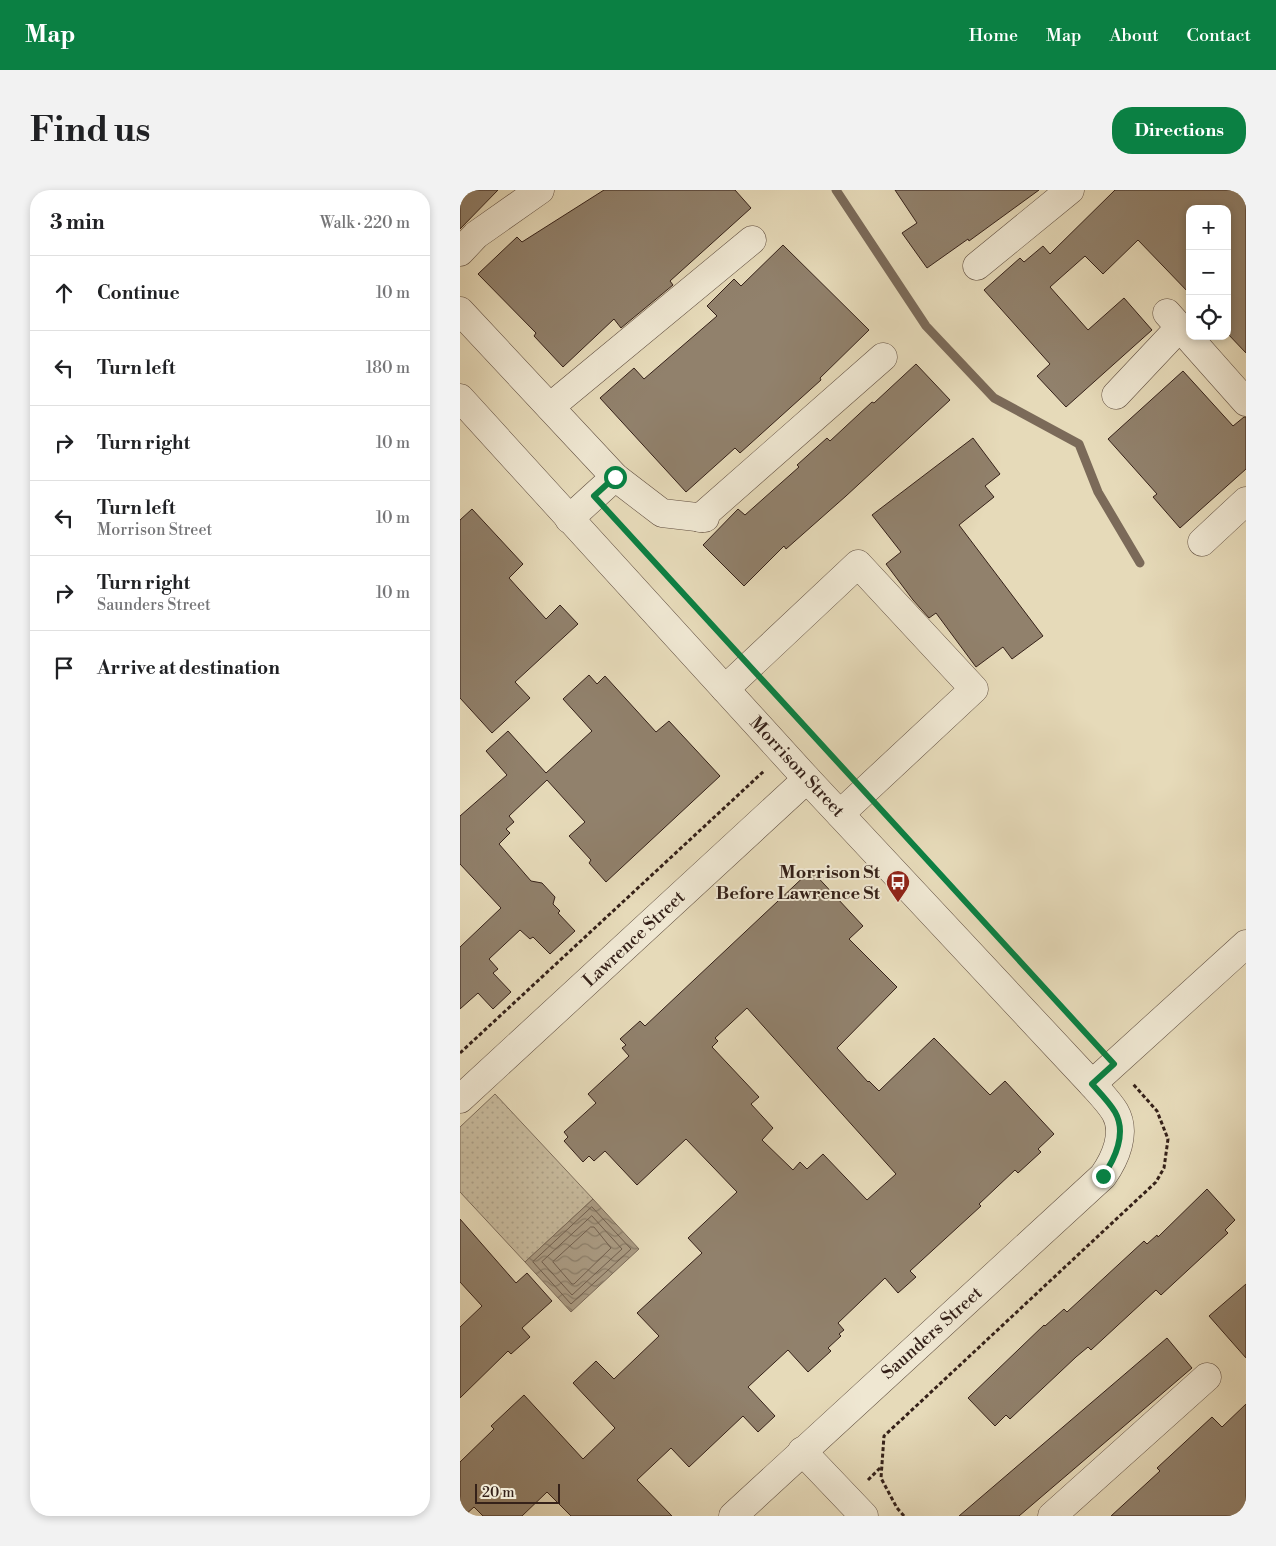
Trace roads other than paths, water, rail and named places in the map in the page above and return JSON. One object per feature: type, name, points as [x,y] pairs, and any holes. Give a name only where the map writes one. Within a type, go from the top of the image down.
[{"type":"street","points":[[460,252],[476,235],[540,190]]},
{"type":"street","points":[[977,266],[1070,190]]},
{"type":"street","points":[[550,407],[752,240]]},
{"type":"street","points":[[460,311],[615,477],[662,513],[703,518],[883,357]]},
{"type":"street","points":[[1116,395],[1173,320],[1246,402]]},
{"type":"street","name":"Morrison Street","points":[[465,415],[569,519],[807,779],[1092,1084],[1116,1114],[1119,1142]]},
{"type":"street","points":[[569,519],[615,477]]},
{"type":"street","points":[[1202,542],[1246,501]]},
{"type":"street","points":[[725,689],[858,564],[974,689],[840,814]]},
{"type":"street","name":"Lawrence Street","points":[[460,1099],[807,779]]},
{"type":"street","points":[[1092,1084],[1246,944]]},
{"type":"street","name":"Saunders Street","points":[[733,1516],[1103,1176],[1113,1162],[1119,1142]]},
{"type":"street","points":[[1052,1516],[1207,1377]]},
{"type":"street","points":[[802,1451],[864,1516]]},
{"type":"water","points":[[593,1199],[639,1249],[571,1312],[525,1262]]},
{"type":"waterway","points":[[836,190],[926,326],[994,398],[1079,444],[1098,492],[1140,563]]},
{"type":"place","name":"Morrison St Before Lawrence St","points":[[898,903]]}]
